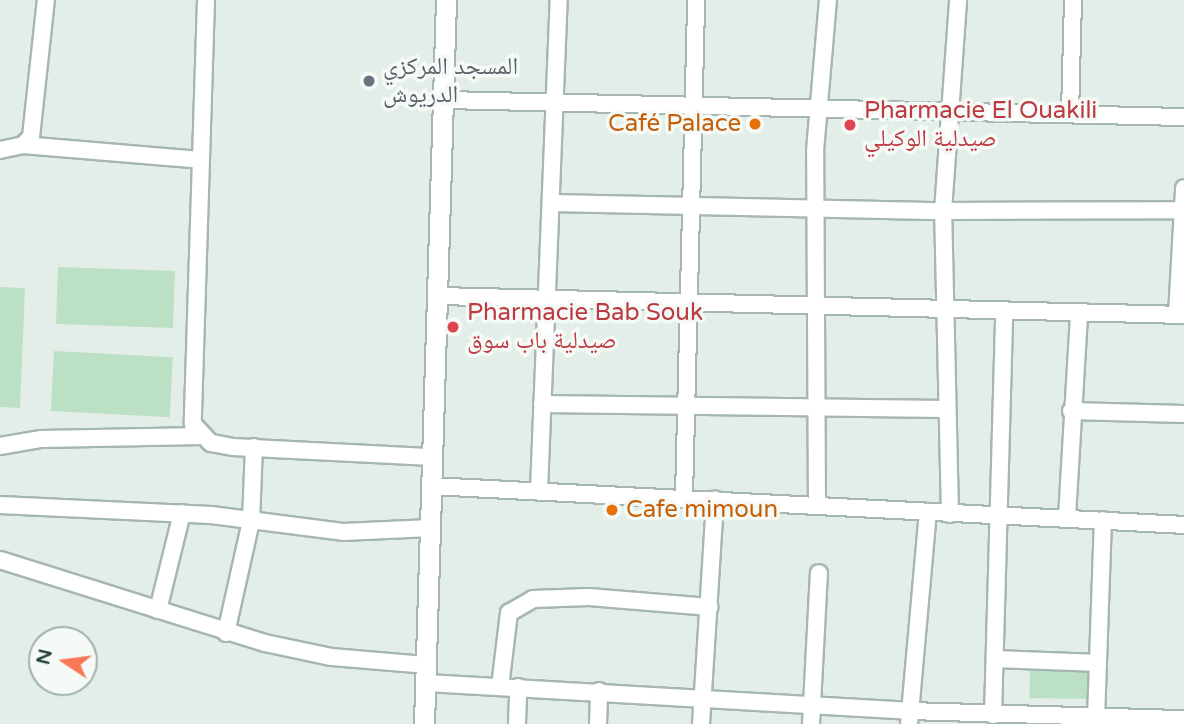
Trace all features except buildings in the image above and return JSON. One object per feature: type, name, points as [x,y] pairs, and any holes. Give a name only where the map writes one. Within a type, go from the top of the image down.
[{"type":"street","points":[[23,145],[34,125],[46,0]]},
{"type":"street","points":[[206,0],[191,402],[193,424],[211,443],[433,457]]},
{"type":"street","points":[[424,724],[446,0]]},
{"type":"street","points":[[539,490],[559,0]]},
{"type":"street","points":[[684,497],[684,404],[696,0]]},
{"type":"street","points":[[817,505],[816,408],[820,304],[817,106],[828,0]]},
{"type":"street","points":[[950,514],[943,211],[958,0]]},
{"type":"street","points":[[1070,114],[1073,0]]},
{"type":"street","points":[[444,100],[817,106],[950,113],[1184,117]]},
{"type":"street","points":[[0,150],[23,145],[201,160]]},
{"type":"street","points":[[439,296],[1181,315],[1184,188]]},
{"type":"street","points":[[552,203],[943,211],[1182,221]]},
{"type":"street","points":[[993,715],[1004,310]]},
{"type":"street","points":[[1067,517],[1071,411],[1079,313]]},
{"type":"street","points":[[542,404],[946,409]]},
{"type":"street","points":[[1071,411],[1184,414]]},
{"type":"street","points":[[0,446],[41,439],[202,436]]},
{"type":"street","points":[[226,633],[251,521],[254,447]]},
{"type":"street","points":[[431,486],[684,497],[950,514],[1067,517],[1184,525]]},
{"type":"street","points":[[701,724],[715,499]]},
{"type":"street","points":[[0,506],[182,513],[343,532],[431,528]]},
{"type":"street","points":[[909,718],[928,512]]},
{"type":"street","points":[[158,610],[182,513]]},
{"type":"street","points":[[1096,719],[1103,520]]},
{"type":"street","points":[[0,560],[226,633],[331,657],[500,687],[814,703],[909,718],[993,715],[1036,720],[1184,719]]},
{"type":"street","points":[[811,724],[819,573]]},
{"type":"street","points":[[500,687],[509,613],[533,599],[589,597],[710,607]]},
{"type":"street","points":[[996,659],[1098,663]]},
{"type":"street","points":[[517,724],[518,687]]},
{"type":"street","points":[[598,691],[598,724]]},
{"type":"green space","points":[[58,267],[175,271],[173,328],[56,324]]},
{"type":"green space","points":[[0,287],[25,288],[20,408],[0,407]]},
{"type":"green space","points":[[54,351],[173,357],[170,417],[51,411]]},
{"type":"green space","points":[[1030,668],[1091,669],[1090,699],[1029,698]]},
{"type":"place","name":"المسجد المركزي الدريوش","points":[[369,81]]},
{"type":"place","name":"Café Palace","points":[[755,124]]},
{"type":"place","name":"Pharmacie El Ouakili صيدلية الوكيلي","points":[[850,125]]},
{"type":"place","name":"Pharmacie Bab Souk صيدلية باب سوق","points":[[453,327]]},
{"type":"place","name":"Cafe mimoun","points":[[612,510]]}]
